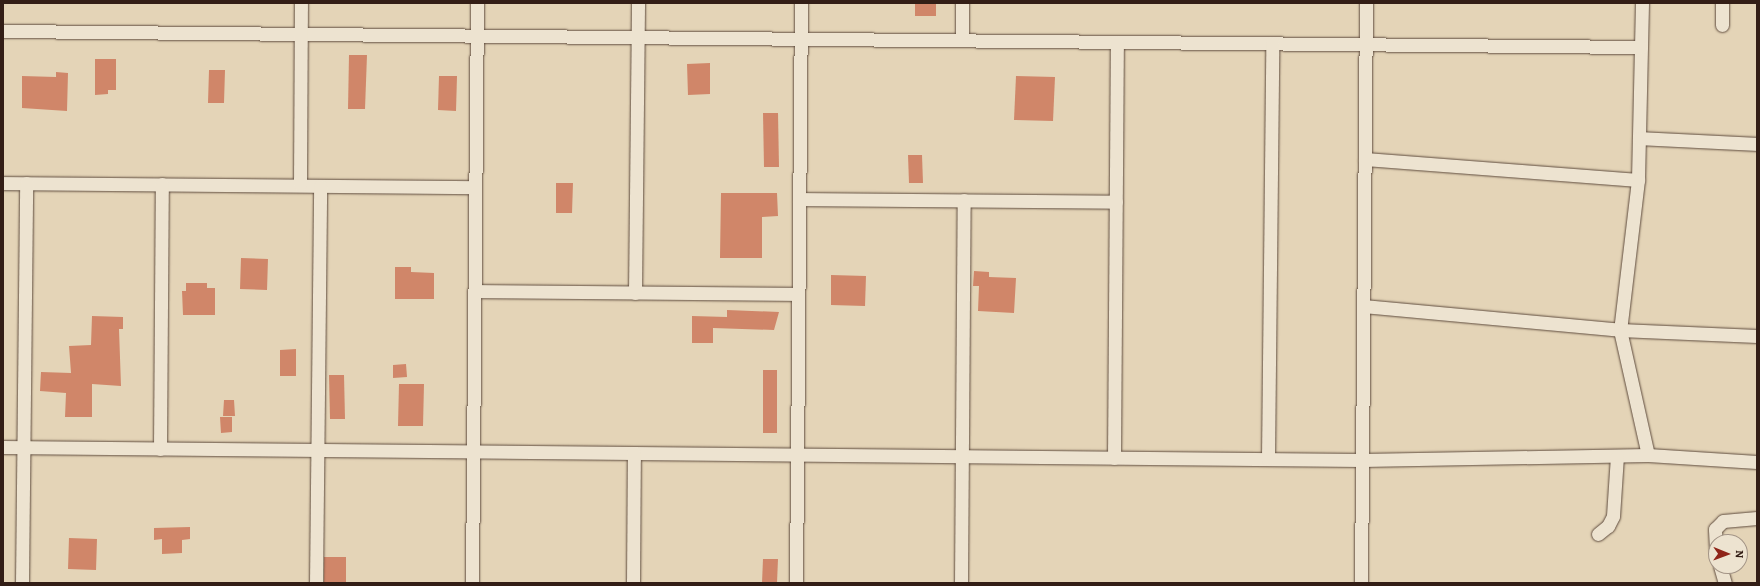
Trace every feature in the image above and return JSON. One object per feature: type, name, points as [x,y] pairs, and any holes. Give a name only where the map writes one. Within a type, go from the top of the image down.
[{"type":"street","points":[[300,186],[301,3]]},
{"type":"street","points":[[472,583],[477,3]]},
{"type":"street","points":[[635,293],[638,3]]},
{"type":"street","points":[[796,583],[801,3]]},
{"type":"street","points":[[962,3],[962,40]]},
{"type":"street","points":[[1361,583],[1366,3]]},
{"type":"street","points":[[1642,3],[1638,180],[1620,330],[1648,455]]},
{"type":"street","points":[[1722,3],[1722,25]]},
{"type":"street","points":[[3,31],[1641,47]]},
{"type":"street","points":[[1114,458],[1117,42]]},
{"type":"street","points":[[1268,459],[1272,43]]},
{"type":"street","points":[[1639,138],[1757,144]]},
{"type":"street","points":[[1365,159],[1638,180]]},
{"type":"street","points":[[3,183],[475,187]]},
{"type":"street","points":[[22,583],[26,183]]},
{"type":"street","points":[[160,449],[162,184]]},
{"type":"street","points":[[316,583],[320,186]]},
{"type":"street","points":[[799,199],[1116,202]]},
{"type":"street","points":[[961,583],[964,200]]},
{"type":"street","points":[[474,291],[798,294]]},
{"type":"street","points":[[1363,306],[1620,330],[1757,336]]},
{"type":"street","points":[[3,447],[1362,460],[1648,455],[1757,462]]},
{"type":"street","points":[[633,583],[634,453]]},
{"type":"street","points":[[1598,534],[1608,526],[1613,516],[1617,456]]},
{"type":"street","points":[[1715,534],[1715,528],[1723,521],[1757,518]]},
{"type":"building","points":[[915,3],[936,3],[936,16],[915,16]]},
{"type":"building","points":[[349,55],[367,55],[365,109],[348,109]]},
{"type":"building","points":[[95,59],[116,59],[116,90],[108,90],[108,94],[95,95]]},
{"type":"building","points":[[710,63],[710,94],[688,95],[687,64]]},
{"type":"building","points":[[209,70],[225,70],[224,103],[208,103]]},
{"type":"building","points":[[56,72],[68,73],[67,111],[22,108],[22,76],[56,77]]},
{"type":"building","points":[[439,76],[457,76],[456,111],[438,110]]},
{"type":"building","points":[[1016,76],[1055,77],[1053,121],[1014,120]]},
{"type":"building","points":[[763,113],[778,113],[779,167],[764,167]]},
{"type":"building","points":[[908,155],[922,155],[923,183],[909,183]]},
{"type":"building","points":[[556,183],[573,183],[572,213],[556,213]]},
{"type":"building","points":[[721,193],[777,193],[778,216],[762,217],[762,258],[720,258]]},
{"type":"building","points":[[241,258],[268,259],[267,290],[240,289]]},
{"type":"building","points":[[395,267],[411,267],[411,272],[434,273],[434,299],[395,299]]},
{"type":"building","points":[[974,271],[989,272],[989,277],[1016,278],[1014,313],[978,311],[979,286],[973,286]]},
{"type":"building","points":[[831,275],[866,276],[865,306],[831,305]]},
{"type":"building","points":[[186,283],[207,283],[207,288],[215,288],[215,315],[183,315],[182,291],[186,291]]},
{"type":"building","points":[[727,310],[779,312],[774,330],[713,328],[713,343],[692,343],[692,316],[727,317]]},
{"type":"building","points":[[92,316],[123,317],[123,329],[119,329],[121,386],[92,384],[92,417],[65,417],[66,393],[40,391],[41,372],[71,373],[69,346],[91,345]]},
{"type":"building","points":[[296,349],[296,376],[280,376],[280,350]]},
{"type":"building","points":[[406,364],[407,377],[393,378],[393,365]]},
{"type":"building","points":[[763,370],[777,370],[777,433],[763,433]]},
{"type":"building","points":[[329,375],[344,375],[345,419],[330,419]]},
{"type":"building","points":[[399,384],[424,384],[423,426],[398,426]]},
{"type":"building","points":[[224,400],[234,400],[235,416],[223,416]]},
{"type":"building","points":[[220,417],[232,417],[232,432],[221,433]]},
{"type":"building","points":[[190,527],[190,539],[182,540],[182,553],[162,554],[162,539],[154,540],[154,528]]},
{"type":"building","points":[[69,538],[97,539],[96,570],[68,569]]},
{"type":"building","points":[[324,557],[346,557],[346,583],[324,583]]},
{"type":"building","points":[[763,559],[778,559],[777,583],[762,583]]}]
